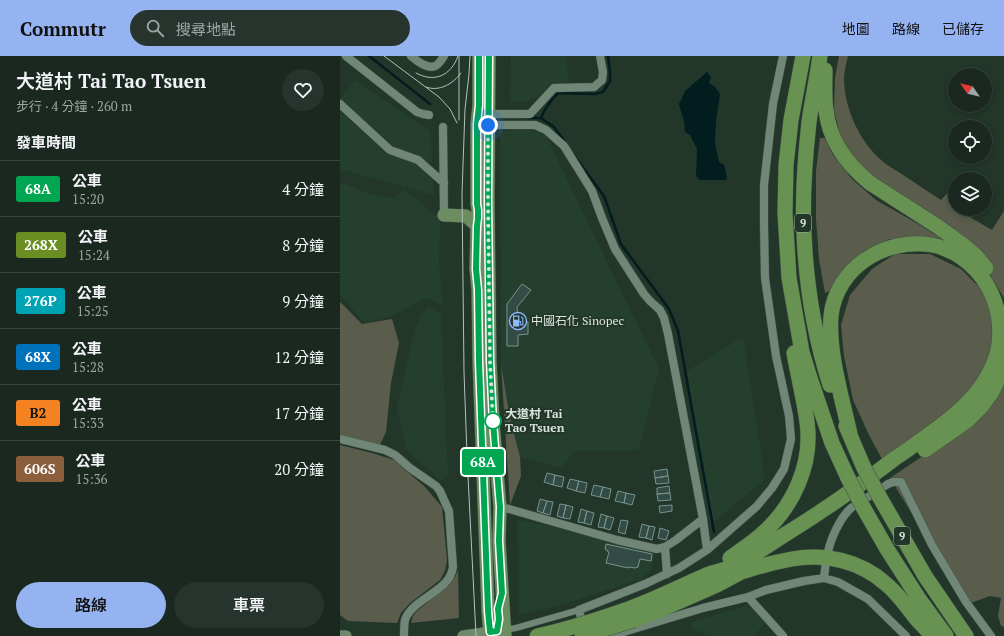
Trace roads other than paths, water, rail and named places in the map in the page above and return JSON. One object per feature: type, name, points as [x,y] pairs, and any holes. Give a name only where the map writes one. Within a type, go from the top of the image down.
[{"type":"highway","name":"9","points":[[803,56],[791,120],[786,165],[785,213],[789,278],[802,352],[832,443],[848,478],[887,548],[919,599],[946,636]]},
{"type":"highway","name":"9","points":[[820,56],[811,110],[805,165],[803,223],[806,264],[815,325],[825,369],[838,410],[864,468],[925,576],[966,636]]},
{"type":"highway","points":[[825,56],[827,120],[835,140],[846,160],[870,183],[937,226],[976,256],[988,270],[997,286],[1004,304]]},
{"type":"highway","points":[[584,636],[632,614],[655,599],[710,574],[732,567],[769,545],[824,509],[949,420],[962,408],[987,377],[992,366],[999,340],[999,318],[994,300],[984,280],[972,266],[953,253],[937,246],[919,244],[889,248],[872,256],[857,266],[847,277],[840,289],[831,316],[831,342],[850,434]]},
{"type":"highway","points":[[710,574],[760,536],[774,522],[794,493],[804,471],[807,454],[807,423],[790,330],[789,278]]},
{"type":"highway","points":[[537,636],[602,619],[660,610],[745,571],[859,496],[968,420],[981,407],[992,392],[1004,363]]},
{"type":"highway","points":[[745,571],[793,559],[805,558],[839,560],[864,568],[896,593],[932,636]]},
{"type":"main road","points":[[479,56],[477,204],[478,218],[481,229],[490,385],[500,507],[499,541],[502,593],[498,609],[499,619],[497,634]]},
{"type":"main road","points":[[489,56],[488,200],[481,229],[476,269],[478,290],[479,361],[488,611],[497,634]]},
{"type":"main road","points":[[466,216],[477,204]]},
{"type":"main road","points":[[444,215],[466,216],[481,229]]},
{"type":"main road","points":[[463,636],[497,634]]},
{"type":"main road","points":[[340,636],[346,636]]},
{"type":"street","points":[[346,56],[417,112],[429,115]]},
{"type":"street","points":[[411,56],[419,62],[434,67],[438,65],[444,56]]},
{"type":"street","points":[[489,119],[530,114],[554,88],[594,87],[602,80],[600,56]]},
{"type":"street","points":[[497,634],[578,610],[645,584],[679,568],[707,550],[757,506],[772,488],[784,469],[791,439],[789,416],[776,356],[765,278],[764,224],[764,185],[773,104],[783,56]]},
{"type":"street","points":[[340,104],[390,150],[418,160],[444,184]]},
{"type":"street","points":[[489,119],[535,125],[546,130],[564,146],[592,191],[615,249],[644,294],[660,310],[664,318],[670,342],[703,519],[707,550]]},
{"type":"street","points":[[443,127],[444,215]]},
{"type":"street","points":[[340,439],[379,448],[395,456],[436,486],[440,491],[449,511],[453,567],[451,574],[444,584],[409,613],[404,626],[404,636]]},
{"type":"street","points":[[828,552],[830,544],[846,512],[890,482],[901,482],[932,545],[966,602],[990,636]]},
{"type":"street","points":[[500,507],[617,540],[657,549],[665,547],[676,540],[703,519]]},
{"type":"street","points":[[665,547],[667,574]]},
{"type":"street","points":[[824,578],[826,561]]},
{"type":"street","points":[[610,636],[703,608],[748,597],[766,590],[824,578],[838,582],[868,599],[906,636]]},
{"type":"street","points":[[748,597],[783,636]]},
{"type":"street","points":[[578,610],[584,636]]},
{"type":"water","points":[[707,72],[711,77],[709,83],[715,87],[720,94],[716,121],[715,143],[719,162],[724,165],[727,177],[726,180],[700,180],[696,176],[697,149],[690,135],[685,132],[684,121],[679,104],[685,91]]},
{"type":"waterway","points":[[369,56],[430,104]]},
{"type":"waterway","points":[[541,118],[546,107],[558,93],[595,94],[603,92],[610,81],[608,56]]},
{"type":"waterway","points":[[528,118],[541,118],[554,127],[565,142]]},
{"type":"waterway","points":[[573,154],[604,196],[621,244],[669,309],[678,331],[714,532]]},
{"type":"tram line","points":[[384,56],[439,97],[450,109],[457,123]]},
{"type":"tram line","points":[[416,73],[429,77],[441,76],[451,68],[458,56]]},
{"type":"tram line","points":[[459,56],[459,120]]},
{"type":"tram line","points":[[470,56],[465,109],[462,193],[464,372],[476,636]]},
{"type":"tram line","points":[[426,87],[441,88],[450,84],[461,73]]},
{"type":"place","name":"中國石化 Sinopec","points":[[518,321]]},
{"type":"place","name":"大道村 Tai Tao Tsuen","points":[[493,421]]}]
